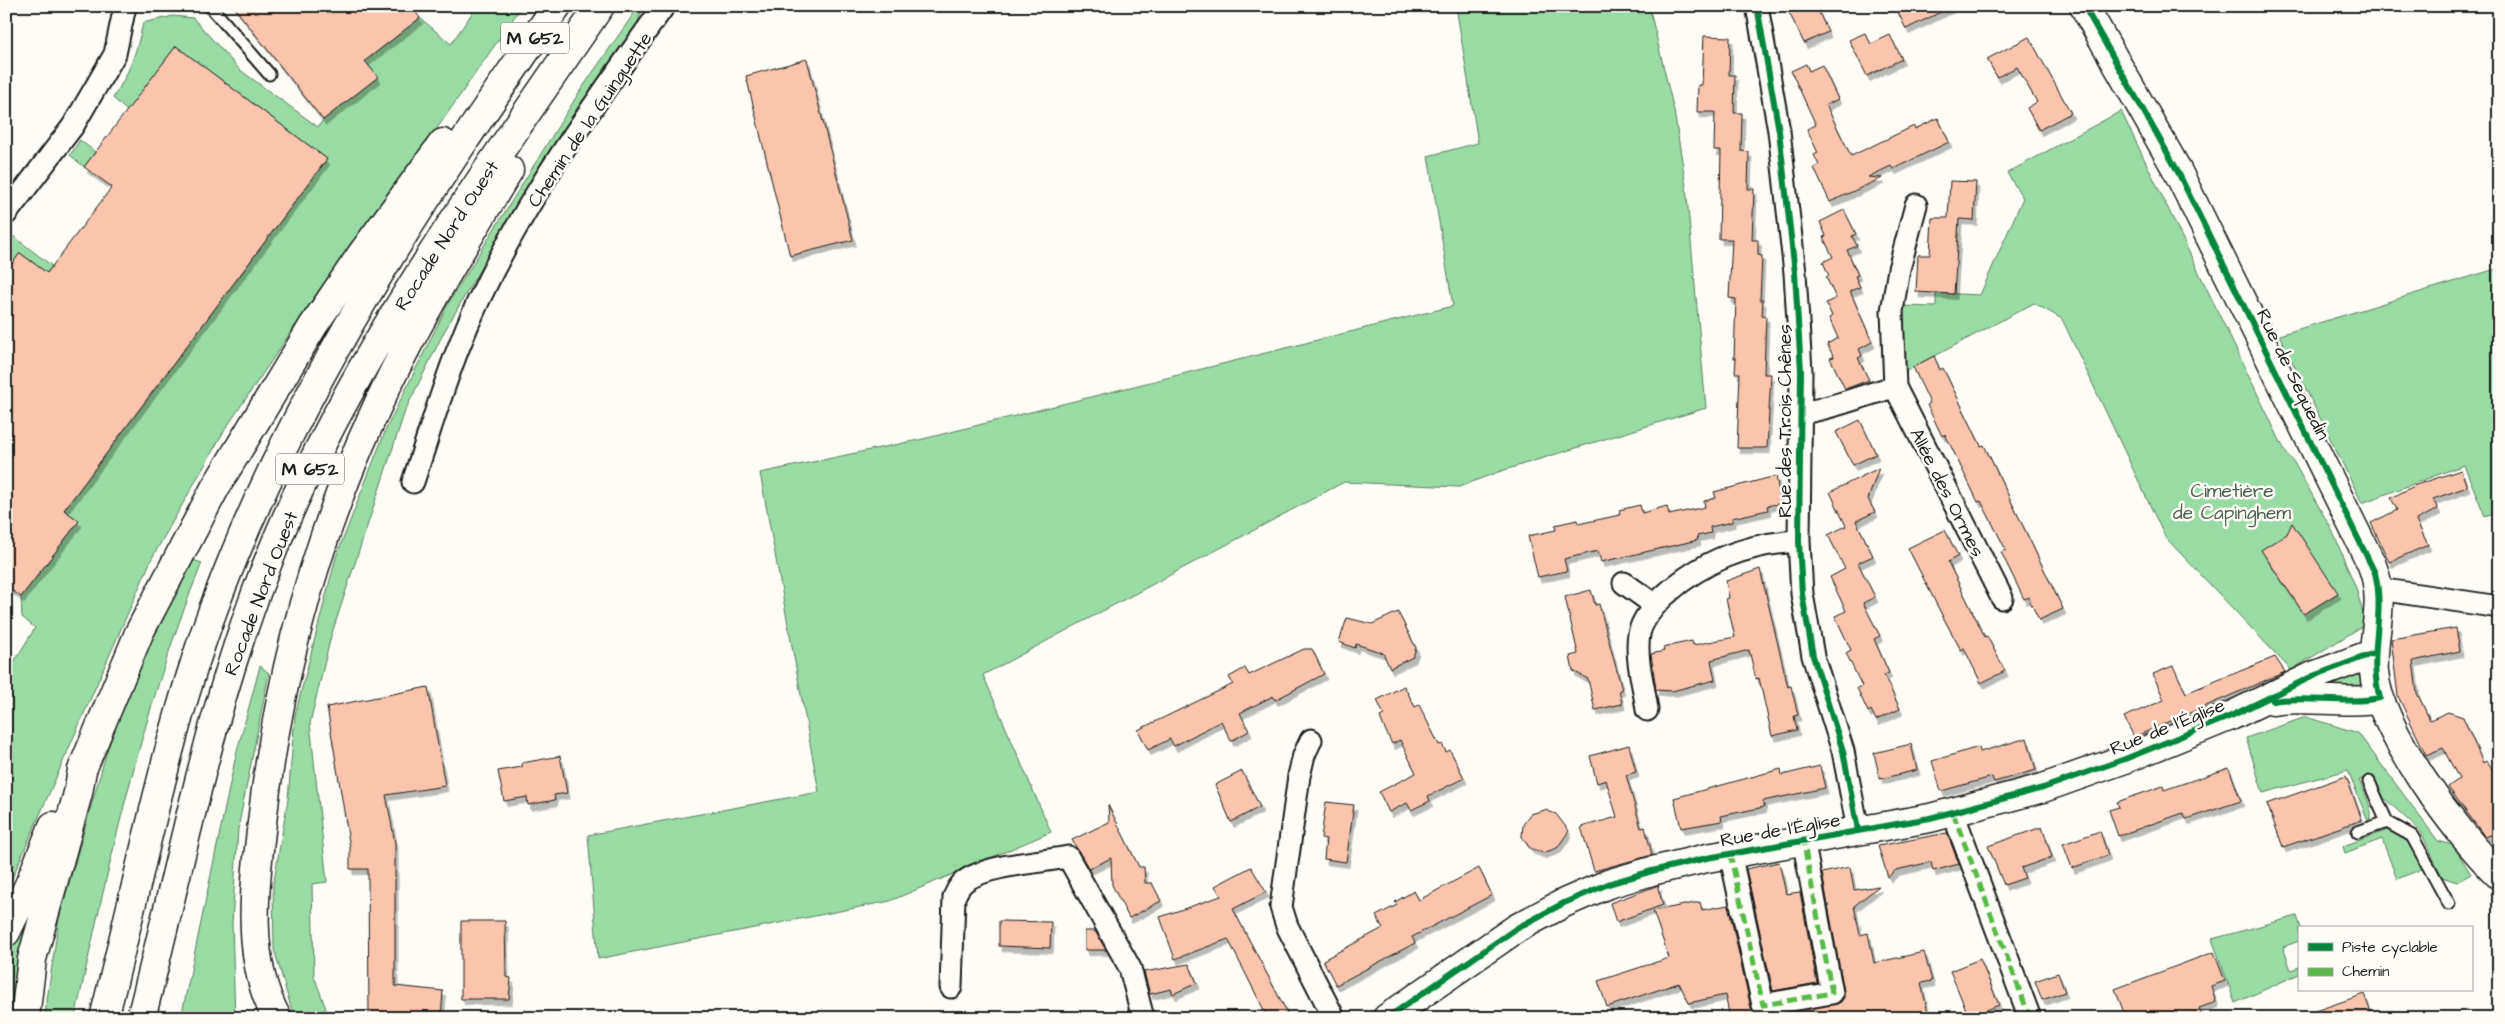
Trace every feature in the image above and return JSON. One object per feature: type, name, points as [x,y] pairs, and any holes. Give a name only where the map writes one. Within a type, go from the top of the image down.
[{"type":"main road","name":"Rocade Nord Ouest","points":[[104,1018],[177,722],[212,612],[244,531],[296,418],[349,321],[450,162],[557,6]]},
{"type":"main road","name":"Rocade Nord Ouest","points":[[140,1018],[157,1003],[197,786],[220,704],[270,555],[299,492],[349,394],[446,231],[600,6]]},
{"type":"main road","points":[[277,1018],[265,994],[258,963],[256,879],[278,711],[302,612],[316,565],[348,475],[370,421],[421,318],[444,276],[608,6]]},
{"type":"main road","name":"Rue de Sequedin","points":[[2084,6],[2150,121],[2232,280],[2323,470],[2371,562],[2379,589],[2380,606],[2374,653],[2374,670],[2383,706],[2439,804],[2475,850],[2499,875]]},
{"type":"main road","points":[[25,1018],[32,959],[78,793],[82,770],[148,613],[215,488],[274,388],[361,255],[416,177],[452,133],[512,70]]},
{"type":"main road","points":[[2259,704],[2313,676],[2374,653]]},
{"type":"main road","points":[[2259,704],[2298,698],[2383,706]]},
{"type":"main road","name":"Rue de l'Église","points":[[1387,1018],[1509,933],[1564,903],[1637,875],[1730,853],[1953,813],[2071,779],[2259,704]]},
{"type":"main road","points":[[6,932],[29,885],[67,790],[82,770]]},
{"type":"street","points":[[6,214],[73,126],[114,54],[125,6]]},
{"type":"street","name":"Chemin de la Guinguette","points":[[413,482],[458,348],[495,269],[549,172],[664,6]]},
{"type":"street","name":"Rue des Trois Chênes","points":[[1757,6],[1779,131],[1791,232],[1800,336],[1800,579],[1813,656],[1838,730],[1858,830]]},
{"type":"street","name":"Allée des Ormes","points":[[1916,205],[1899,269],[1892,311],[1895,387],[2002,598]]},
{"type":"street","points":[[1801,413],[1831,408],[1866,394],[1895,387]]},
{"type":"street","points":[[1647,710],[1638,646],[1639,632],[1655,605],[1693,573],[1725,555],[1762,545],[1799,541]]},
{"type":"street","points":[[1624,583],[1655,605]]},
{"type":"street","points":[[2379,589],[2499,606]]},
{"type":"street","points":[[1312,740],[1304,755],[1299,776],[1281,907],[1286,926],[1334,1018]]},
{"type":"street","points":[[1953,813],[2030,1018]]},
{"type":"street","points":[[1730,853],[1763,1005],[1832,993],[1804,839]]},
{"type":"street","points":[[951,987],[954,897],[958,887],[975,876],[1020,864],[1068,857],[1130,968],[1143,1018]]},
{"type":"lane","points":[[210,6],[269,74]]},
{"type":"lane","points":[[2369,782],[2387,822],[2412,836],[2449,904]]},
{"type":"lane","points":[[2358,832],[2387,822]]},
{"type":"green space","points":[[477,6],[522,6],[390,196],[324,283],[224,431],[152,558],[6,892],[6,662],[12,665],[35,628],[22,617],[21,597],[79,521],[64,510],[327,159],[176,46],[127,111],[113,98],[132,62],[143,23],[173,16],[193,18],[240,70],[318,127],[323,120],[378,77],[365,61],[420,18],[451,44]]},
{"type":"green space","points":[[639,6],[643,6],[636,29],[482,266],[444,332],[405,411],[331,636],[310,723],[327,882],[312,884],[314,976],[326,1009],[303,1018],[294,1018],[274,949],[273,886],[288,799],[295,715],[336,557],[386,429],[449,302],[580,91]]},
{"type":"green space","points":[[1456,6],[1649,6],[1674,111],[1686,186],[1706,408],[1498,472],[1459,487],[1344,482],[983,675],[1051,832],[890,901],[598,959],[588,835],[819,792],[760,473],[923,439],[1453,306],[1428,156],[1478,143]]},
{"type":"green space","name":"Cimetière de Capinghem","points":[[2121,111],[2286,453],[2293,461],[2332,530],[2356,588],[2366,624],[2291,670],[2165,537],[2062,319],[2034,303],[1905,372],[1901,306],[1936,307],[1936,293],[1980,295],[2023,198],[2007,173]]},
{"type":"green space","points":[[80,140],[95,152],[84,167],[70,155]]},
{"type":"green space","points":[[13,236],[52,266],[47,273],[20,253],[9,268],[6,266],[6,245]]},
{"type":"green space","points":[[2499,268],[2499,511],[2485,516],[2464,465],[2362,503],[2279,335]]},
{"type":"green space","points":[[193,560],[202,563],[181,618],[144,731],[114,845],[75,1018],[45,1014],[59,918],[107,751],[144,650]]},
{"type":"green space","points":[[260,666],[269,673],[238,829],[232,923],[235,1018],[181,1018],[236,755]]},
{"type":"green space","points":[[2351,670],[2361,679],[2359,693],[2332,694],[2333,676]]},
{"type":"green space","points":[[2306,717],[2358,733],[2438,841],[2453,845],[2471,874],[2457,882],[2442,877],[2421,832],[2383,797],[2374,776],[2359,780],[2370,808],[2371,819],[2369,824],[2348,770],[2263,793],[2246,738]]},
{"type":"green space","points":[[2388,830],[2395,832],[2406,840],[2422,869],[2397,879],[2382,839],[2345,853],[2343,846]]},
{"type":"green space","points":[[27,915],[31,917],[15,979],[14,1018],[6,1018],[6,951]]},
{"type":"green space","points":[[2297,916],[2300,926],[2298,926],[2298,941],[2283,947],[2291,970],[2298,967],[2298,974],[2235,1003],[2212,939]]},
{"type":"building","points":[[233,6],[411,6],[420,18],[365,61],[378,77],[323,120]]},
{"type":"building","points":[[1786,6],[1816,6],[1828,32],[1804,43]]},
{"type":"building","points":[[1895,6],[1953,6],[1906,29]]},
{"type":"building","points":[[1865,33],[1871,44],[1890,35],[1902,59],[1867,76],[1849,40]]},
{"type":"building","points":[[1704,36],[1730,37],[1729,75],[1735,75],[1734,113],[1742,113],[1741,151],[1749,152],[1748,189],[1754,189],[1752,240],[1758,240],[1758,255],[1762,256],[1760,300],[1763,300],[1762,315],[1766,316],[1764,374],[1771,374],[1767,448],[1737,448],[1740,373],[1735,373],[1736,358],[1734,358],[1736,299],[1729,298],[1732,239],[1719,239],[1721,150],[1714,150],[1715,112],[1697,112],[1698,85],[1702,85]]},
{"type":"building","points":[[2029,37],[2071,113],[2039,130],[2027,108],[2037,102],[2017,67],[1997,77],[1987,59]]},
{"type":"building","points":[[176,46],[327,159],[64,510],[79,521],[21,597],[6,586],[6,272],[20,253],[47,273],[112,187],[84,167]]},
{"type":"building","points":[[807,59],[853,240],[790,256],[746,76]]},
{"type":"building","points":[[1806,64],[1809,71],[1822,65],[1838,99],[1826,105],[1851,156],[1914,126],[1915,129],[1938,118],[1949,142],[1893,169],[1891,166],[1868,177],[1882,178],[1830,202],[1814,168],[1819,165],[1814,155],[1818,153],[1807,129],[1816,125],[1791,71]]},
{"type":"building","points":[[1950,181],[1976,182],[1974,220],[1959,219],[1954,294],[1916,292],[1918,255],[1930,255],[1932,218],[1948,218]]},
{"type":"building","points":[[1844,210],[1856,234],[1852,236],[1857,246],[1847,250],[1858,275],[1855,276],[1860,287],[1850,291],[1872,342],[1859,349],[1862,356],[1858,358],[1869,380],[1845,389],[1830,358],[1834,357],[1827,344],[1838,338],[1829,318],[1832,316],[1826,303],[1836,298],[1826,277],[1829,276],[1823,262],[1833,257],[1823,237],[1826,236],[1820,222]]},
{"type":"building","points":[[1934,356],[1940,370],[1943,368],[1981,446],[1984,445],[2063,609],[2039,620],[2028,597],[2024,599],[2001,552],[2006,550],[1981,501],[1978,502],[1945,434],[1942,436],[1927,405],[1930,403],[1913,367]]},
{"type":"building","points":[[1860,420],[1876,454],[1853,465],[1836,432]]},
{"type":"building","points":[[1879,468],[1868,499],[1875,512],[1856,521],[1873,556],[1858,563],[1875,597],[1863,603],[1880,636],[1874,639],[1889,673],[1884,675],[1900,709],[1876,720],[1871,710],[1868,712],[1857,688],[1862,686],[1846,653],[1851,650],[1835,616],[1846,611],[1830,577],[1845,569],[1828,535],[1846,526],[1830,492]]},
{"type":"building","points":[[2461,470],[2467,487],[2433,499],[2438,509],[2416,520],[2428,545],[2389,562],[2371,523],[2397,510],[2391,498],[2416,485]]},
{"type":"building","points":[[1776,476],[1781,503],[1767,506],[1768,510],[1732,518],[1732,522],[1710,527],[1711,533],[1697,536],[1698,540],[1601,562],[1598,551],[1564,559],[1567,571],[1538,577],[1528,536],[1556,530],[1555,525],[1577,520],[1578,524],[1620,515],[1619,510],[1640,505],[1642,513],[1667,506],[1669,515],[1705,507],[1704,501],[1716,498],[1714,492]]},
{"type":"building","points":[[2292,523],[2338,593],[2304,614],[2261,550],[2287,534]]},
{"type":"building","points":[[1945,530],[1958,556],[1948,562],[1985,637],[1987,636],[2005,671],[1981,683],[1964,648],[1961,650],[1943,617],[1908,548]]},
{"type":"building","points":[[1760,569],[1788,687],[1791,686],[1798,715],[1794,716],[1797,730],[1772,736],[1759,678],[1756,679],[1749,650],[1711,660],[1715,680],[1672,691],[1656,690],[1651,654],[1664,651],[1663,648],[1692,641],[1693,645],[1735,637],[1726,599],[1729,598],[1726,581]]},
{"type":"building","points":[[1591,590],[1595,605],[1599,604],[1622,690],[1619,690],[1622,704],[1595,710],[1588,679],[1573,671],[1570,656],[1578,654],[1565,597]]},
{"type":"building","points":[[1398,612],[1416,648],[1413,657],[1390,668],[1383,653],[1356,644],[1355,648],[1339,642],[1347,618],[1372,624]]},
{"type":"building","points":[[2456,628],[2460,651],[2413,661],[2417,693],[2430,720],[2448,712],[2463,717],[2483,763],[2486,761],[2499,779],[2499,832],[2485,837],[2448,787],[2459,779],[2443,748],[2426,755],[2398,696],[2391,639]]},
{"type":"building","points":[[1304,649],[1312,649],[1324,674],[1275,700],[1273,696],[1240,713],[1249,731],[1231,741],[1221,721],[1174,746],[1170,739],[1148,750],[1138,730],[1233,684],[1229,677],[1245,668],[1249,675]]},
{"type":"building","points":[[2275,657],[2285,672],[2134,737],[2124,717],[2164,700],[2153,674],[2173,666],[2186,693]]},
{"type":"building","points":[[1404,686],[1415,707],[1419,705],[1439,745],[1442,744],[1446,752],[1450,750],[1464,778],[1428,796],[1430,801],[1411,810],[1407,803],[1389,812],[1379,792],[1416,773],[1400,740],[1392,744],[1380,717],[1384,715],[1377,700]]},
{"type":"building","points":[[428,687],[445,786],[386,795],[395,843],[395,986],[443,991],[441,1018],[369,1018],[368,869],[350,869],[350,848],[327,707]]},
{"type":"building","points":[[2027,738],[2036,770],[1994,782],[1992,777],[1941,791],[1932,761],[1979,747],[1980,752]]},
{"type":"building","points":[[1911,744],[1917,770],[1880,779],[1874,753]]},
{"type":"building","points":[[1629,745],[1636,772],[1626,775],[1641,828],[1645,827],[1652,855],[1594,871],[1581,827],[1617,817],[1606,780],[1597,783],[1590,756]]},
{"type":"building","points":[[560,756],[567,793],[554,795],[555,800],[528,805],[527,797],[504,801],[498,771],[522,767],[522,763]]},
{"type":"building","points":[[1820,766],[1825,788],[1763,801],[1764,807],[1721,816],[1722,821],[1681,828],[1674,798],[1781,769],[1782,775]]},
{"type":"building","points":[[2229,768],[2241,801],[2186,819],[2183,813],[2118,836],[2109,810],[2119,807],[2117,802],[2163,786],[2164,790]]},
{"type":"building","points":[[1242,771],[1260,807],[1231,822],[1215,785]]},
{"type":"building","points":[[2346,776],[2362,820],[2283,847],[2267,804]]},
{"type":"building","points":[[1326,802],[1354,805],[1346,862],[1324,859],[1326,839],[1321,838]]},
{"type":"building","points":[[1108,805],[1139,867],[1144,867],[1145,883],[1152,883],[1161,901],[1129,918],[1112,885],[1111,858],[1089,869],[1072,840],[1109,822]]},
{"type":"building","points":[[1545,810],[1556,814],[1569,831],[1557,848],[1543,853],[1530,848],[1522,837],[1523,825],[1530,814]]},
{"type":"building","points":[[2042,827],[2052,857],[2021,868],[2025,878],[2004,885],[1988,846]]},
{"type":"building","points":[[2100,831],[2108,855],[2072,868],[2063,844]]},
{"type":"building","points":[[1947,833],[1959,864],[1933,871],[1931,862],[1896,870],[1888,877],[1878,846]]},
{"type":"building","points":[[1779,862],[1786,894],[1800,892],[1817,983],[1773,991],[1746,869]]},
{"type":"building","points":[[1251,867],[1266,892],[1233,909],[1290,1018],[1268,1018],[1228,939],[1175,959],[1160,917],[1221,896],[1215,886]]},
{"type":"building","points":[[1850,867],[1854,890],[1879,886],[1854,906],[1860,935],[1868,933],[1874,963],[1924,952],[1932,981],[1921,983],[1928,1013],[1911,1018],[1730,1018],[1725,995],[1689,1003],[1679,983],[1607,1007],[1598,981],[1669,958],[1653,911],[1700,902],[1702,910],[1728,905],[1751,1008],[1754,1014],[1765,1017],[1840,1003],[1844,998],[1844,991],[1822,873]]},
{"type":"building","points":[[1479,868],[1492,895],[1412,937],[1415,943],[1336,985],[1323,960],[1383,928],[1376,916],[1397,905],[1395,902],[1414,891],[1419,900]]},
{"type":"building","points":[[1659,885],[1658,888],[1663,905],[1616,922],[1610,903]]},
{"type":"building","points":[[461,921],[505,921],[506,977],[511,978],[509,999],[461,999]]},
{"type":"building","points":[[999,921],[1051,922],[1050,948],[999,946]]},
{"type":"building","points":[[1085,931],[1095,931],[1106,950],[1085,950]]},
{"type":"building","points":[[2214,952],[2225,981],[2211,986],[2216,1002],[2199,1008],[2202,1018],[2126,1018],[2115,989]]},
{"type":"building","points":[[1980,959],[1999,1005],[1969,1017],[1950,971]]},
{"type":"building","points":[[1189,964],[1197,983],[1173,994],[1171,989],[1150,994],[1144,972]]},
{"type":"building","points":[[2058,973],[2065,992],[2042,1000],[2035,981]]},
{"type":"building","points":[[2364,994],[2373,1018],[2305,1018],[2304,1015]]},
{"type":"marked path","points":[[1953,813],[2030,1018]]},
{"type":"marked path","points":[[1730,853],[1763,1005],[1832,993],[1803,839]]},
{"type":"cycle path","points":[[1757,6],[1779,131],[1795,273],[1801,371],[1799,541],[1802,594],[1813,656],[1843,751],[1858,830]]},
{"type":"cycle path","points":[[2084,6],[2176,168],[2375,573],[2379,604],[2375,667],[2380,698],[2353,701],[2299,699],[2273,701]]},
{"type":"cycle path","points":[[1387,1018],[1517,928],[1564,903],[1608,884],[1707,858],[1930,818],[2043,788],[2125,759],[2231,716],[2313,676],[2374,653]]}]
